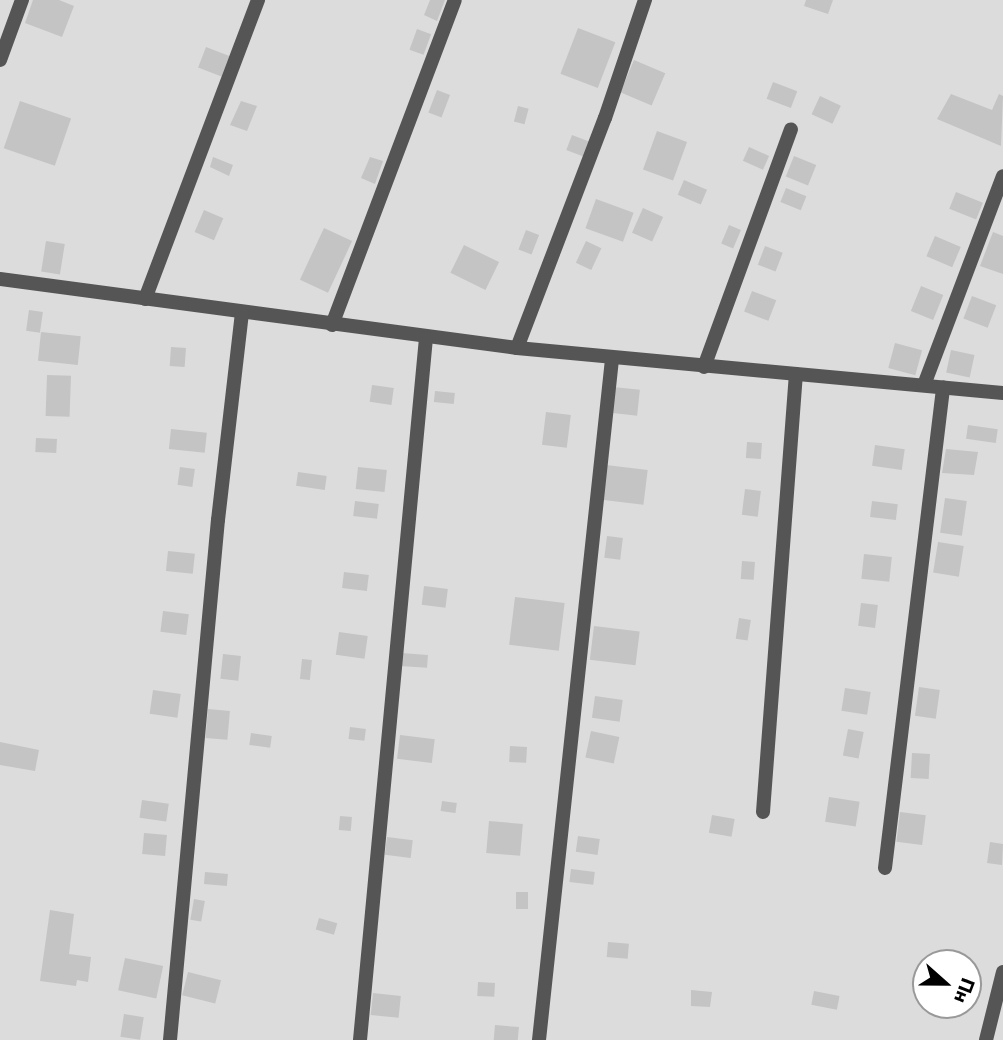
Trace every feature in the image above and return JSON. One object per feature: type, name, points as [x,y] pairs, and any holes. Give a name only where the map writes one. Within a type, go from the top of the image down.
[{"type":"street","points":[[0,60],[22,0]]},
{"type":"street","points":[[145,299],[258,0]]},
{"type":"street","points":[[331,325],[455,0]]},
{"type":"street","points":[[517,348],[606,118],[645,0]]},
{"type":"street","points":[[704,367],[791,129]]},
{"type":"street","points":[[924,385],[1003,176]]},
{"type":"street","points":[[0,279],[426,338],[612,359],[1003,393]]},
{"type":"street","points":[[170,1040],[218,520],[242,313]]},
{"type":"street","points":[[360,1040],[426,338]]},
{"type":"street","points":[[539,1040],[612,359]]},
{"type":"street","points":[[763,811],[796,374]]},
{"type":"street","points":[[885,868],[943,387]]},
{"type":"street","points":[[986,1040],[1003,971]]},
{"type":"shaded area","points":[[0,0],[1003,0],[1003,1040],[0,1040]]},
{"type":"building","points":[[33,0],[59,0],[74,6],[62,37],[25,23]]},
{"type":"building","points":[[430,0],[445,0],[437,21],[424,15]]},
{"type":"building","points":[[806,0],[833,0],[828,14],[804,6]]},
{"type":"building","points":[[578,28],[615,42],[598,88],[560,74]]},
{"type":"building","points":[[417,29],[431,34],[424,55],[409,50]]},
{"type":"building","points":[[206,47],[229,56],[221,76],[198,68]]},
{"type":"building","points":[[634,60],[665,73],[652,106],[620,92]]},
{"type":"building","points":[[773,82],[797,91],[791,108],[767,99]]},
{"type":"building","points":[[437,90],[450,95],[441,117],[428,112]]},
{"type":"building","points":[[951,94],[992,110],[999,94],[1003,96],[1001,146],[937,119]]},
{"type":"building","points":[[820,96],[841,106],[832,124],[812,114]]},
{"type":"building","points":[[20,101],[71,119],[55,166],[4,148]]},
{"type":"building","points":[[241,101],[257,106],[247,131],[230,125]]},
{"type":"building","points":[[518,106],[529,109],[524,124],[514,121]]},
{"type":"building","points":[[657,131],[687,142],[673,180],[643,170]]},
{"type":"building","points":[[572,135],[590,142],[584,157],[566,150]]},
{"type":"building","points":[[749,147],[769,156],[763,170],[743,161]]},
{"type":"building","points":[[794,156],[816,165],[808,185],[786,176]]},
{"type":"building","points":[[213,157],[233,165],[229,176],[210,167]]},
{"type":"building","points":[[370,157],[383,161],[375,184],[361,178]]},
{"type":"building","points":[[684,180],[707,190],[701,204],[678,195]]},
{"type":"building","points":[[786,188],[806,196],[801,210],[780,202]]},
{"type":"building","points":[[956,192],[983,203],[976,220],[949,209]]},
{"type":"building","points":[[596,199],[634,213],[623,242],[585,228]]},
{"type":"building","points":[[643,208],[663,217],[652,242],[632,233]]},
{"type":"building","points":[[204,210],[223,218],[214,240],[195,232]]},
{"type":"building","points":[[729,225],[741,230],[733,248],[721,243]]},
{"type":"building","points":[[324,228],[352,241],[328,293],[300,280]]},
{"type":"building","points":[[526,230],[539,235],[532,255],[518,250]]},
{"type":"building","points":[[993,232],[1003,236],[1003,274],[980,266]]},
{"type":"building","points":[[935,236],[961,247],[952,267],[926,256]]},
{"type":"building","points":[[46,241],[65,244],[60,275],[41,272]]},
{"type":"building","points":[[586,241],[601,248],[591,270],[576,263]]},
{"type":"building","points":[[464,245],[499,262],[485,290],[450,273]]},
{"type":"building","points":[[765,246],[783,253],[776,271],[758,265]]},
{"type":"building","points":[[921,286],[943,295],[933,320],[911,311]]},
{"type":"building","points":[[752,291],[776,300],[768,321],[744,312]]},
{"type":"building","points":[[972,296],[996,305],[988,328],[963,318]]},
{"type":"building","points":[[29,310],[43,312],[40,333],[26,331]]},
{"type":"building","points":[[41,332],[81,336],[78,365],[38,361]]},
{"type":"building","points":[[895,343],[922,350],[915,375],[888,368]]},
{"type":"building","points":[[171,347],[186,348],[185,367],[170,366]]},
{"type":"building","points":[[951,350],[974,355],[970,377],[946,372]]},
{"type":"building","points":[[47,375],[71,376],[70,417],[46,416]]},
{"type":"building","points":[[372,385],[394,388],[391,405],[370,402]]},
{"type":"building","points":[[613,387],[640,390],[637,416],[610,413]]},
{"type":"building","points":[[435,391],[455,393],[454,404],[434,402]]},
{"type":"building","points":[[546,412],[571,415],[567,448],[542,445]]},
{"type":"building","points":[[968,425],[998,429],[996,443],[966,439]]},
{"type":"building","points":[[171,429],[207,433],[205,453],[169,449]]},
{"type":"building","points":[[36,438],[57,439],[56,453],[35,452]]},
{"type":"building","points":[[747,442],[762,443],[761,459],[746,458]]},
{"type":"building","points":[[875,445],[905,449],[902,470],[872,466]]},
{"type":"building","points":[[946,449],[978,452],[974,475],[942,473]]},
{"type":"building","points":[[606,465],[648,470],[643,505],[602,500]]},
{"type":"building","points":[[180,467],[195,469],[192,487],[177,485]]},
{"type":"building","points":[[358,467],[387,470],[385,492],[356,489]]},
{"type":"building","points":[[298,472],[327,476],[325,490],[296,486]]},
{"type":"building","points":[[745,489],[761,491],[758,517],[742,515]]},
{"type":"building","points":[[945,498],[967,501],[962,536],[940,533]]},
{"type":"building","points":[[355,501],[379,504],[377,519],[353,516]]},
{"type":"building","points":[[872,501],[898,504],[896,520],[870,517]]},
{"type":"building","points":[[607,536],[623,538],[620,560],[604,558]]},
{"type":"building","points":[[938,542],[964,546],[959,577],[933,573]]},
{"type":"building","points":[[168,551],[195,554],[193,574],[166,571]]},
{"type":"building","points":[[864,554],[892,557],[889,582],[861,579]]},
{"type":"building","points":[[742,561],[755,562],[754,580],[741,579]]},
{"type":"building","points":[[344,572],[369,575],[367,591],[342,588]]},
{"type":"building","points":[[424,586],[448,589],[446,608],[422,605]]},
{"type":"building","points":[[515,597],[565,603],[559,651],[509,645]]},
{"type":"building","points":[[861,603],[878,605],[875,628],[858,626]]},
{"type":"building","points":[[163,611],[189,614],[186,635],[160,632]]},
{"type":"building","points":[[739,618],[751,620],[748,641],[736,639]]},
{"type":"building","points":[[594,626],[640,632],[636,665],[590,660]]},
{"type":"building","points":[[339,632],[368,636],[365,659],[336,655]]},
{"type":"building","points":[[401,653],[428,655],[427,668],[400,666]]},
{"type":"building","points":[[223,654],[241,656],[238,681],[220,679]]},
{"type":"building","points":[[302,659],[312,660],[310,680],[300,679]]},
{"type":"building","points":[[919,687],[940,690],[936,719],[915,716]]},
{"type":"building","points":[[845,688],[871,692],[867,715],[841,711]]},
{"type":"building","points":[[153,690],[181,694],[177,718],[150,714]]},
{"type":"building","points":[[595,696],[623,700],[620,722],[592,718]]},
{"type":"building","points":[[208,709],[230,711],[227,740],[205,738]]},
{"type":"building","points":[[350,727],[366,729],[364,741],[349,739]]},
{"type":"building","points":[[848,729],[864,732],[859,759],[843,756]]},
{"type":"building","points":[[591,731],[619,737],[614,763],[585,757]]},
{"type":"building","points":[[251,733],[272,736],[270,748],[249,745]]},
{"type":"building","points":[[400,735],[435,739],[432,763],[397,759]]},
{"type":"building","points":[[0,742],[39,750],[35,771],[0,765]]},
{"type":"building","points":[[510,746],[527,747],[526,763],[509,762]]},
{"type":"building","points":[[912,753],[930,754],[929,779],[911,778]]},
{"type":"building","points":[[829,797],[860,802],[856,827],[825,822]]},
{"type":"building","points":[[142,800],[169,804],[166,822],[139,818]]},
{"type":"building","points":[[442,801],[457,803],[455,813],[441,811]]},
{"type":"building","points":[[900,812],[926,815],[922,845],[896,842]]},
{"type":"building","points":[[712,815],[735,819],[732,837],[709,833]]},
{"type":"building","points":[[340,816],[352,817],[351,831],[339,830]]},
{"type":"building","points":[[489,821],[523,824],[520,856],[486,853]]},
{"type":"building","points":[[144,833],[167,835],[165,856],[142,854]]},
{"type":"building","points":[[578,836],[600,839],[598,855],[576,852]]},
{"type":"building","points":[[387,837],[413,840],[411,858],[385,855]]},
{"type":"building","points":[[990,842],[1003,844],[1002,865],[987,863]]},
{"type":"building","points":[[571,869],[595,872],[593,885],[569,882]]},
{"type":"building","points":[[205,872],[228,874],[227,886],[204,884]]},
{"type":"building","points":[[516,892],[528,892],[528,909],[516,909]]},
{"type":"building","points":[[194,899],[205,901],[201,922],[190,920]]},
{"type":"building","points":[[50,910],[74,914],[69,954],[91,957],[88,982],[77,980],[76,986],[40,981]]},
{"type":"building","points":[[319,918],[337,923],[334,935],[316,930]]},
{"type":"building","points":[[608,942],[629,944],[628,959],[607,957]]},
{"type":"building","points":[[125,958],[163,966],[156,998],[118,990]]},
{"type":"building","points":[[188,972],[221,980],[215,1004],[182,995]]},
{"type":"building","points":[[478,982],[495,983],[494,997],[477,996]]},
{"type":"building","points":[[691,990],[712,992],[710,1007],[691,1006]]},
{"type":"building","points":[[814,991],[840,996],[837,1010],[811,1005]]},
{"type":"building","points":[[373,993],[401,996],[399,1018],[371,1015]]},
{"type":"building","points":[[124,1014],[144,1017],[140,1040],[120,1037]]},
{"type":"building","points":[[495,1025],[519,1027],[518,1040],[494,1040]]}]
